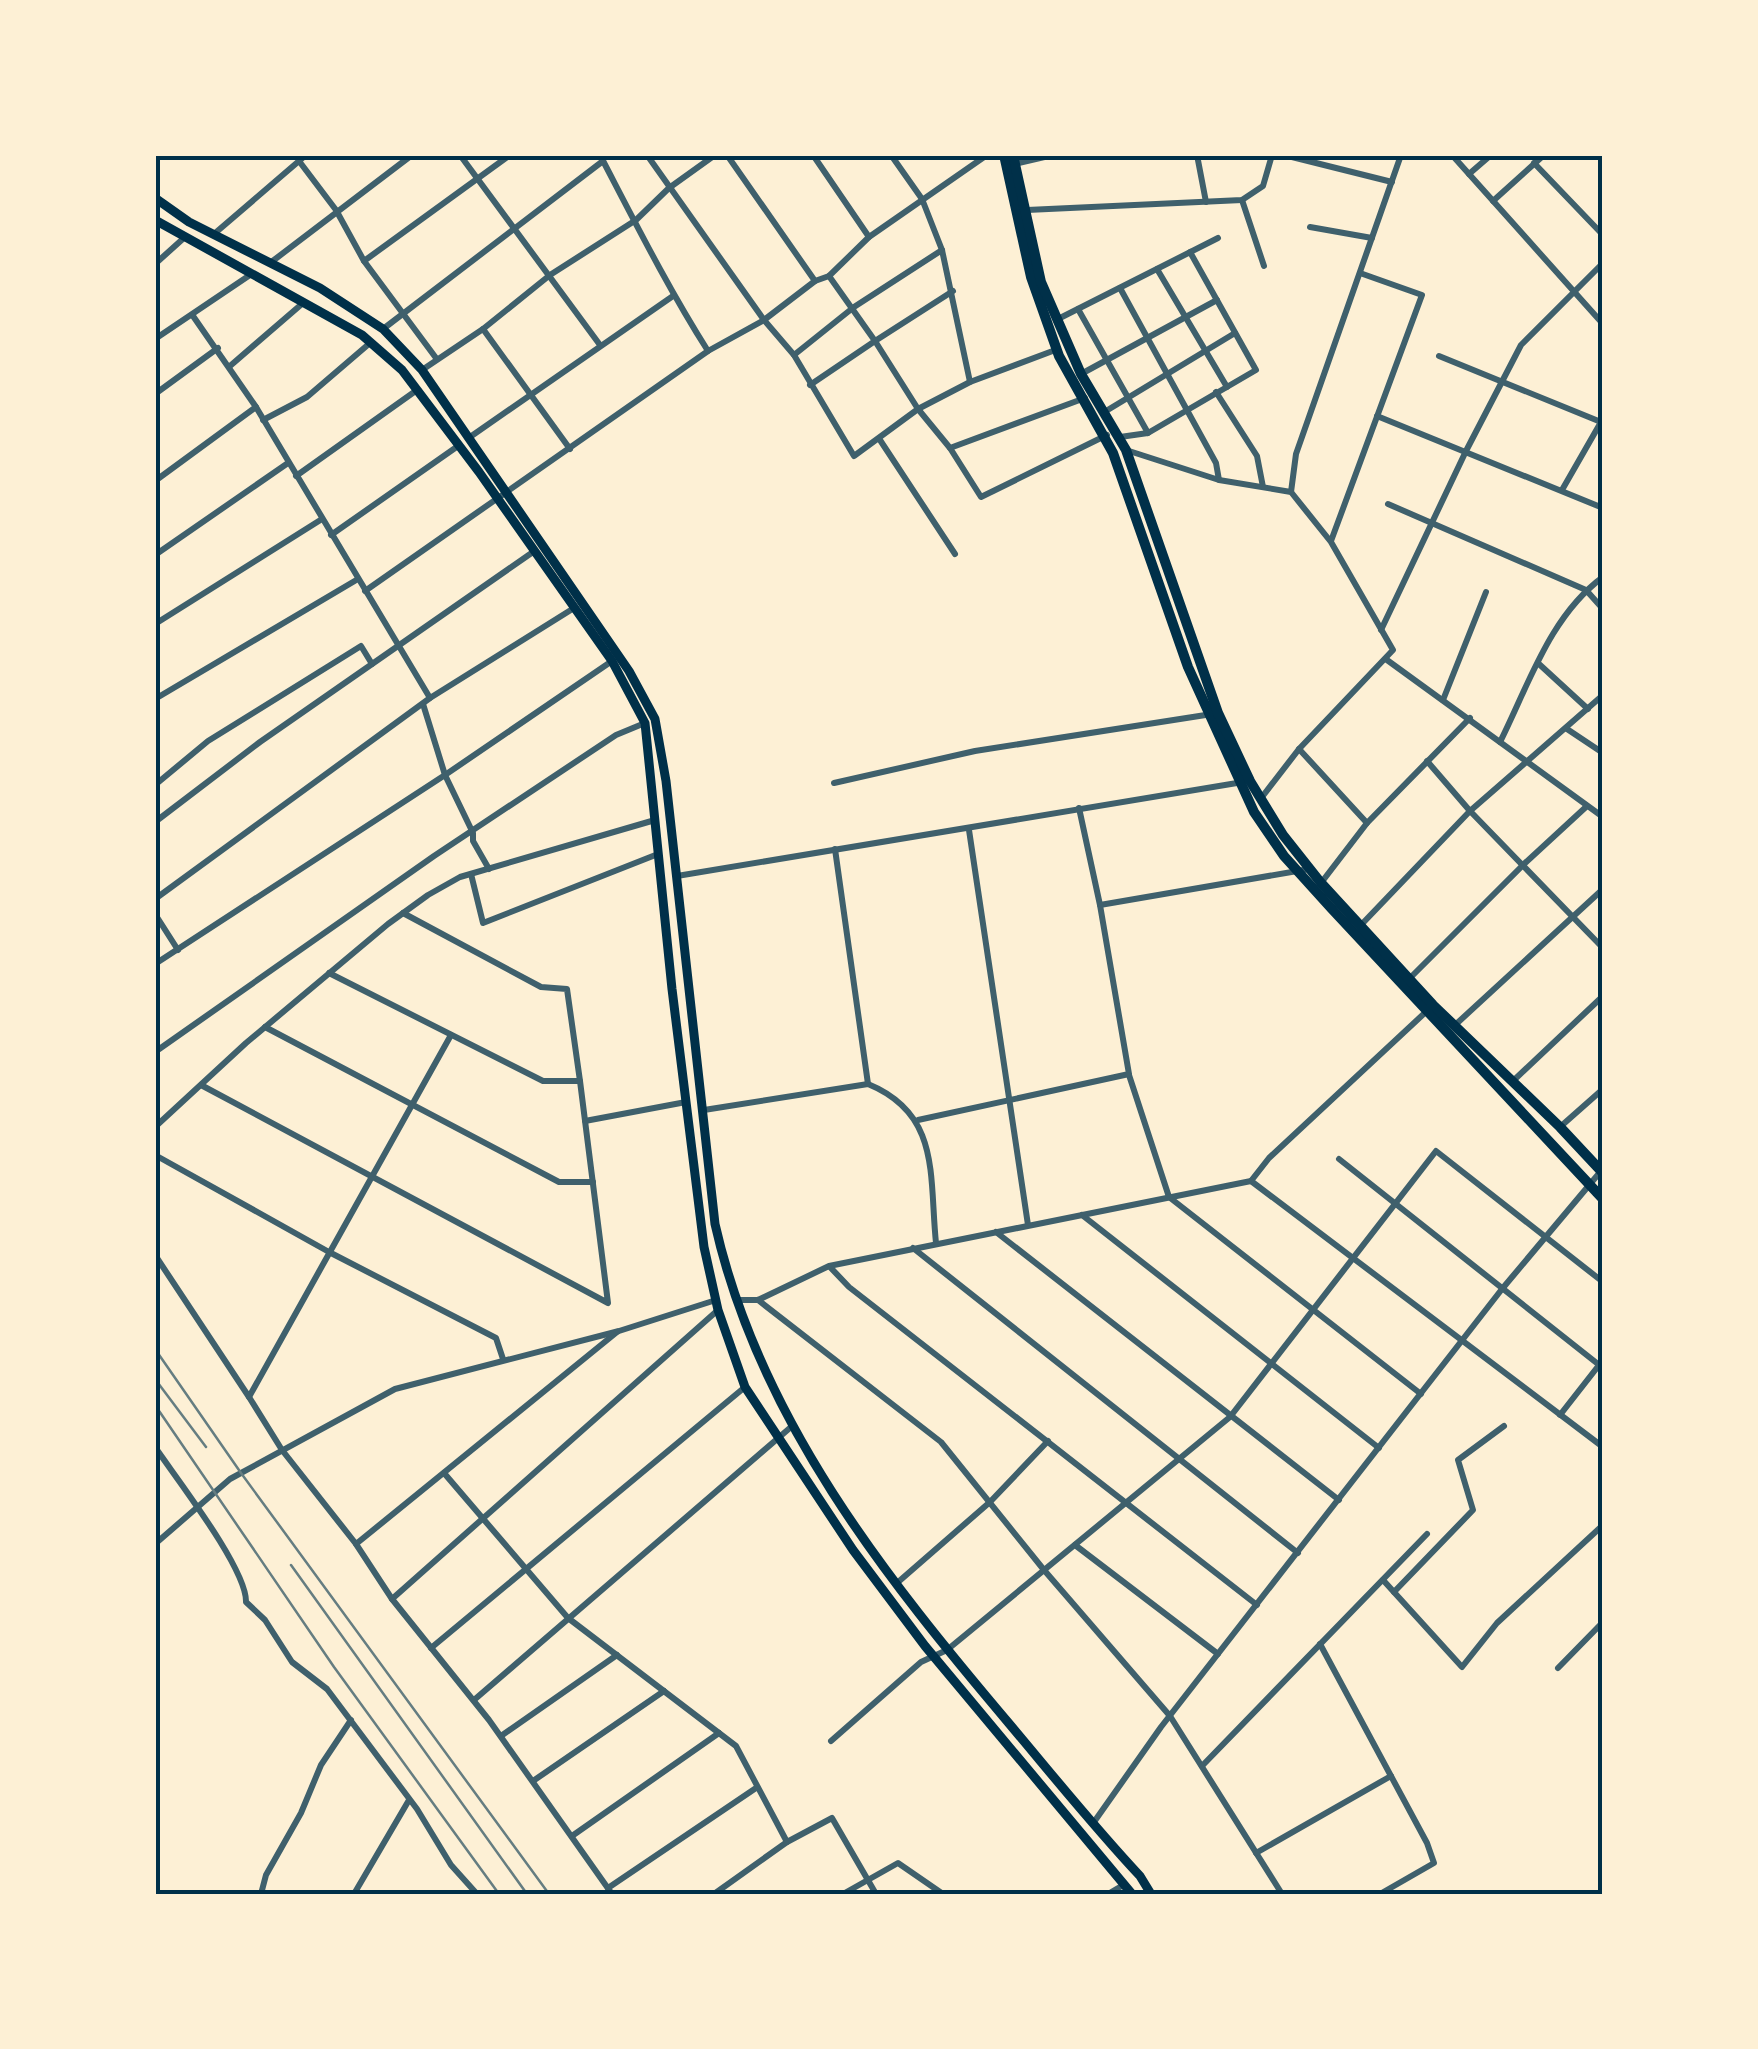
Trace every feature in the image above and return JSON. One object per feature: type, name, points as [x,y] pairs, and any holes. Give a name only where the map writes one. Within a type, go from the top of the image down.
[{"type":"main road","points":[[1004,155],[1031,278],[1089,396],[1106,411],[1126,450],[1214,713]]},
{"type":"main road","points":[[1014,159],[1040,282],[1062,347],[1082,374],[1188,667],[1214,713],[1254,812],[1603,1199]]},
{"type":"main road","points":[[155,198],[214,234],[320,288],[383,329],[422,370],[629,671],[655,719],[666,781],[715,1224],[727,1279],[748,1335],[791,1427],[834,1498],[947,1650],[1151,1894]]},
{"type":"main road","points":[[155,220],[362,335],[402,370],[612,661],[645,723],[685,1098],[712,1284],[745,1387],[853,1550],[933,1656],[1132,1894]]},
{"type":"main road","points":[[1245,782],[1262,797],[1304,870],[1362,925],[1410,978],[1430,1008],[1560,1127],[1602,1172]]},
{"type":"main road","points":[[685,1098],[701,1089]]},
{"type":"main road","points":[[689,1126],[705,1124]]},
{"type":"main road","points":[[712,1284],[727,1279]]},
{"type":"main road","points":[[729,1342],[748,1335]]},
{"type":"street","points":[[214,234],[306,155]]},
{"type":"street","points":[[269,264],[412,155]]},
{"type":"street","points":[[460,155],[600,345]]},
{"type":"street","points":[[364,261],[510,155]]},
{"type":"street","points":[[647,155],[764,320],[794,355],[854,456],[918,409],[970,382],[1062,347]]},
{"type":"street","points":[[422,370],[483,329],[550,275],[636,220],[669,188],[715,155]]},
{"type":"street","points":[[727,155],[815,280]]},
{"type":"street","points":[[813,155],[869,237]]},
{"type":"street","points":[[891,155],[922,199],[942,250],[970,382]]},
{"type":"street","points":[[365,591],[708,352],[764,320],[815,280],[829,276],[869,237],[975,158],[988,155]]},
{"type":"street","points":[[1014,159],[1053,155]]},
{"type":"street","points":[[1197,155],[1206,202]]},
{"type":"street","points":[[1026,210],[1242,200],[1263,186],[1272,155]]},
{"type":"street","points":[[1284,155],[1392,182]]},
{"type":"street","points":[[1291,492],[1296,454],[1401,155]]},
{"type":"street","points":[[1452,155],[1603,324]]},
{"type":"street","points":[[1469,174],[1492,155]]},
{"type":"street","points":[[1492,201],[1544,155]]},
{"type":"street","points":[[383,329],[602,158],[673,296],[708,352]]},
{"type":"street","points":[[298,161],[336,210],[364,261],[436,358]]},
{"type":"street","points":[[1534,163],[1603,235]]},
{"type":"street","points":[[1242,200],[1264,266]]},
{"type":"street","points":[[1310,227],[1372,238]]},
{"type":"street","points":[[155,264],[186,236]]},
{"type":"street","points":[[1056,320],[1218,238]]},
{"type":"street","points":[[794,355],[854,307],[942,250]]},
{"type":"street","points":[[829,276],[854,307],[918,409],[950,448],[981,497],[1104,436],[1148,433],[1256,370],[1190,252]]},
{"type":"street","points":[[1381,630],[1521,344],[1603,263]]},
{"type":"street","points":[[1157,269],[1227,387]]},
{"type":"street","points":[[1331,542],[1422,295],[1360,272]]},
{"type":"street","points":[[155,340],[250,275]]},
{"type":"street","points":[[1120,288],[1216,463],[1219,480]]},
{"type":"street","points":[[810,385],[952,291]]},
{"type":"street","points":[[470,437],[673,296]]},
{"type":"street","points":[[1082,374],[1217,300]]},
{"type":"street","points":[[230,366],[303,303]]},
{"type":"street","points":[[1078,309],[1148,433]]},
{"type":"street","points":[[193,316],[256,407],[399,646],[426,701],[445,775],[489,869]]},
{"type":"street","points":[[483,329],[570,449]]},
{"type":"street","points":[[1106,411],[1235,333]]},
{"type":"street","points":[[263,420],[307,397],[370,343]]},
{"type":"street","points":[[155,394],[218,348]]},
{"type":"street","points":[[1439,356],[1601,422],[1562,490]]},
{"type":"street","points":[[296,476],[418,390]]},
{"type":"street","points":[[1216,392],[1256,456],[1263,487]]},
{"type":"street","points":[[950,448],[1089,396]]},
{"type":"street","points":[[155,481],[256,407]]},
{"type":"street","points":[[1377,416],[1603,508]]},
{"type":"street","points":[[880,440],[955,554]]},
{"type":"street","points":[[331,535],[458,446]]},
{"type":"street","points":[[1126,450],[1219,480],[1291,492],[1331,542],[1392,650],[1387,660],[1298,749],[1262,797]]},
{"type":"street","points":[[155,555],[288,463]]},
{"type":"street","points":[[1388,504],[1586,590],[1603,609]]},
{"type":"street","points":[[155,624],[322,519]]},
{"type":"street","points":[[155,822],[260,742],[533,552]]},
{"type":"street","points":[[1500,742],[1556,626],[1586,590],[1603,577]]},
{"type":"street","points":[[155,699],[358,579]]},
{"type":"street","points":[[1443,700],[1486,592]]},
{"type":"street","points":[[155,898],[426,701],[584,602]]},
{"type":"street","points":[[155,785],[208,741],[360,646],[372,664]]},
{"type":"street","points":[[1387,660],[1603,816]]},
{"type":"street","points":[[155,964],[612,661]]},
{"type":"street","points":[[1539,664],[1588,709]]},
{"type":"street","points":[[1362,925],[1470,812],[1603,696]]},
{"type":"street","points":[[834,782],[975,752],[1214,713]]},
{"type":"street","points":[[1321,883],[1368,822],[1470,718]]},
{"type":"street","points":[[155,1052],[434,856],[616,735],[645,723]]},
{"type":"street","points":[[1566,729],[1603,753]]},
{"type":"street","points":[[1298,749],[1368,822]]},
{"type":"street","points":[[1427,762],[1470,812],[1603,948]]},
{"type":"street","points":[[677,876],[1245,782]]},
{"type":"street","points":[[1410,978],[1587,806]]},
{"type":"street","points":[[1079,808],[1129,1074],[1169,1197],[1422,1394]]},
{"type":"street","points":[[155,1127],[265,1027],[428,895],[471,874],[656,820]]},
{"type":"street","points":[[969,830],[1028,1225]]},
{"type":"street","points":[[835,849],[868,1084]]},
{"type":"street","points":[[471,874],[483,923],[658,854]]},
{"type":"street","points":[[1100,905],[1304,870]]},
{"type":"street","points":[[1454,1026],[1603,889]]},
{"type":"street","points":[[201,1084],[608,1303],[568,990],[541,988],[403,913]]},
{"type":"street","points":[[155,914],[178,950]]},
{"type":"street","points":[[330,973],[543,1082],[580,1082]]},
{"type":"street","points":[[1512,1082],[1603,996]]},
{"type":"street","points":[[736,1300],[758,1300],[829,1266],[1251,1181],[1269,1158],[1430,1008]]},
{"type":"street","points":[[265,1027],[559,1182],[593,1182]]},
{"type":"street","points":[[248,1397],[451,1035]]},
{"type":"street","points":[[918,1120],[1129,1074]]},
{"type":"street","points":[[704,1110],[868,1084],[890,1093],[918,1120],[926,1144],[936,1243]]},
{"type":"street","points":[[1560,1127],[1603,1089]]},
{"type":"street","points":[[585,1121],[685,1098]]},
{"type":"street","points":[[832,1741],[922,1662],[947,1650],[1230,1417],[1436,1151],[1603,1282]]},
{"type":"street","points":[[155,1155],[496,1338],[503,1360]]},
{"type":"street","points":[[1339,1159],[1602,1364],[1560,1415]]},
{"type":"street","points":[[1094,1822],[1170,1716],[1502,1289],[1602,1172]]},
{"type":"street","points":[[1251,1181],[1603,1447]]},
{"type":"street","points":[[1081,1214],[1379,1448]]},
{"type":"street","points":[[995,1231],[1339,1500]]},
{"type":"street","points":[[912,1247],[1298,1553]]},
{"type":"street","points":[[155,1256],[282,1450],[356,1544],[392,1599],[501,1736],[610,1891],[756,1788]]},
{"type":"street","points":[[829,1266],[850,1287],[1257,1605]]},
{"type":"street","points":[[758,1300],[941,1442],[1044,1570],[1170,1716],[1282,1894]]},
{"type":"street","points":[[155,1544],[230,1479],[395,1389],[716,1305]]},
{"type":"street","points":[[392,1599],[716,1305]]},
{"type":"street","points":[[356,1544],[619,1330]]},
{"type":"street","points":[[432,1648],[745,1387]]},
{"type":"street","points":[[1394,1592],[1473,1510],[1458,1460],[1504,1426]]},
{"type":"street","points":[[474,1700],[791,1427]]},
{"type":"street","points":[[897,1583],[990,1502],[1048,1442]]},
{"type":"street","points":[[155,1447],[197,1507],[246,1592],[246,1602],[265,1620],[292,1662],[328,1688],[450,1864],[477,1894]]},
{"type":"street","points":[[444,1473],[568,1618],[736,1746],[787,1842]]},
{"type":"street","points":[[1382,1580],[1462,1667],[1497,1623],[1603,1525]]},
{"type":"street","points":[[1202,1766],[1427,1534]]},
{"type":"street","points":[[1075,1544],[1218,1654]]},
{"type":"street","points":[[1558,1668],[1603,1622]]},
{"type":"street","points":[[1320,1644],[1428,1843],[1434,1862],[1380,1894]]},
{"type":"street","points":[[501,1736],[617,1655]]},
{"type":"street","points":[[533,1781],[664,1691]]},
{"type":"street","points":[[262,1894],[266,1875],[321,1764],[351,1720]]},
{"type":"street","points":[[572,1836],[718,1733]]},
{"type":"street","points":[[1256,1852],[1391,1776]]},
{"type":"street","points":[[354,1894],[409,1800]]},
{"type":"street","points":[[714,1894],[787,1842],[832,1818],[876,1894]]},
{"type":"street","points":[[843,1894],[898,1863],[943,1894]]},
{"type":"street","points":[[1108,1894],[1126,1884]]},
{"type":"railway","points":[[155,1349],[549,1894]]},
{"type":"railway","points":[[155,1379],[206,1447]]},
{"type":"railway","points":[[155,1405],[334,1667],[499,1894]]},
{"type":"railway","points":[[291,1565],[527,1894]]}]
